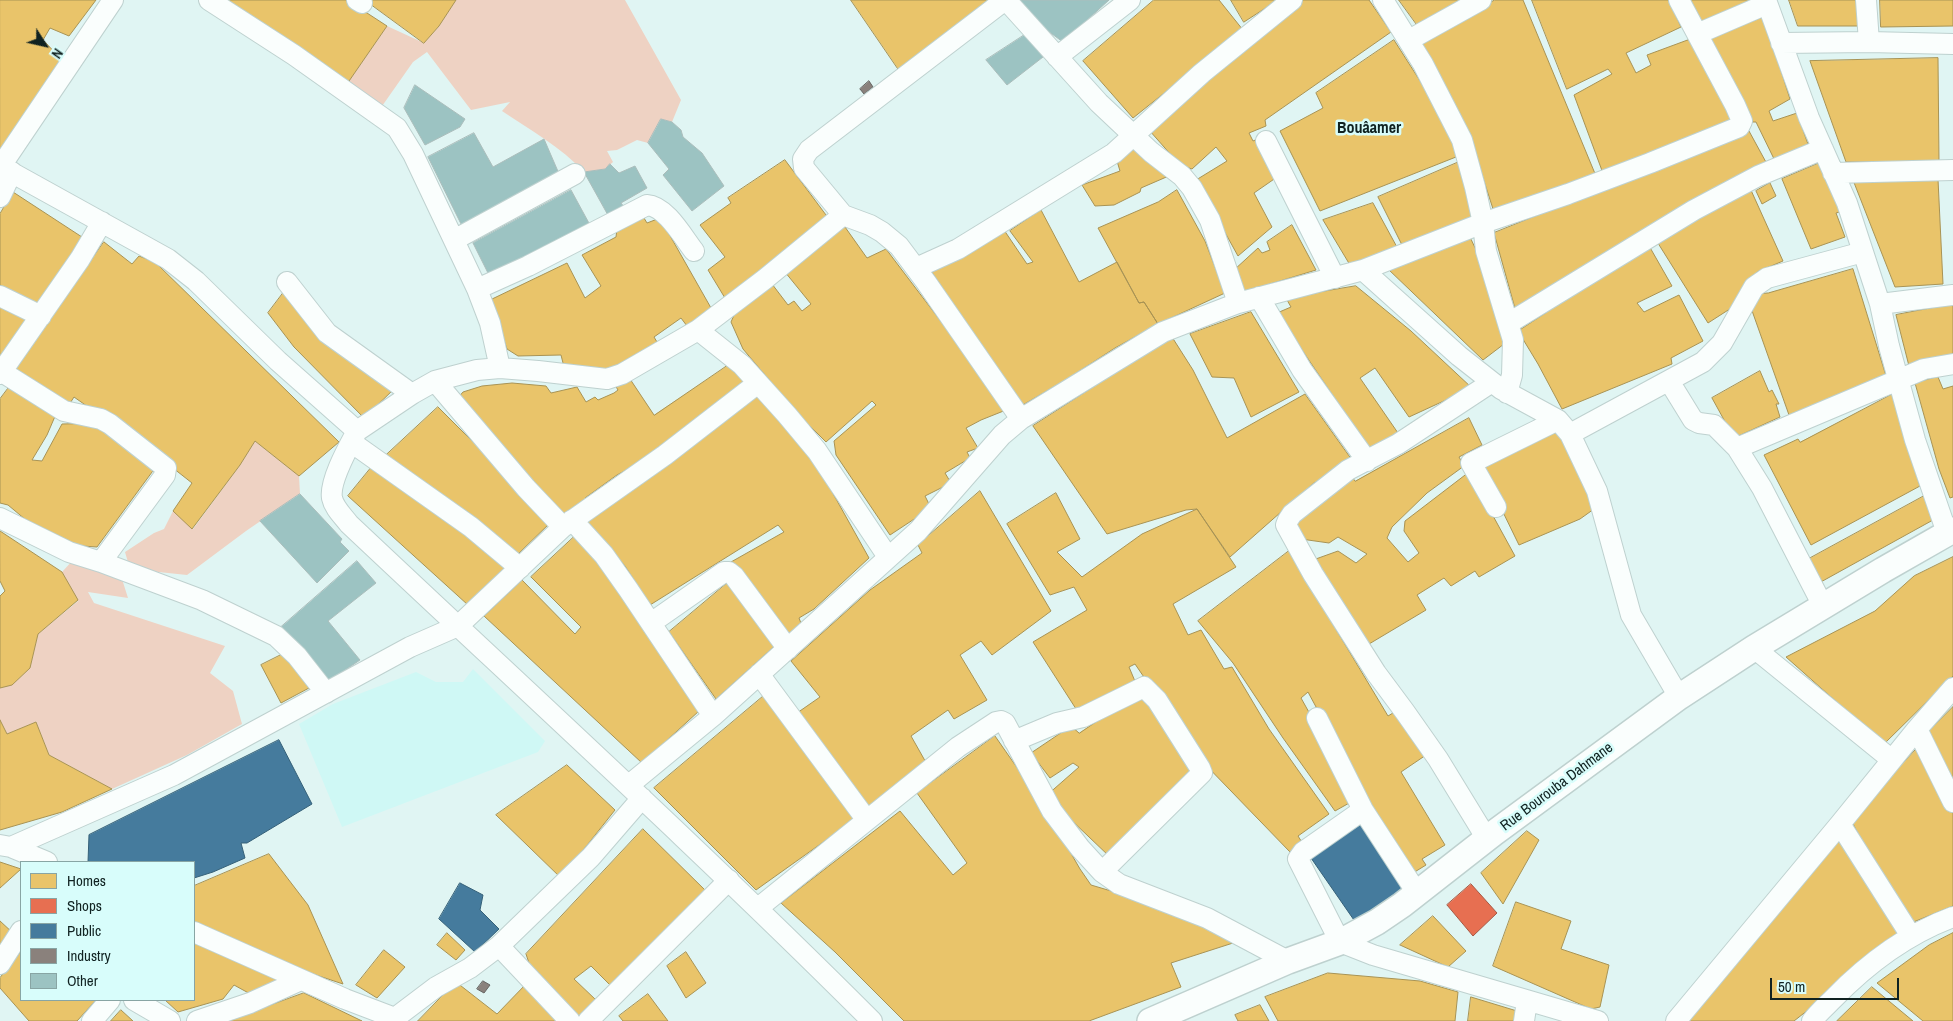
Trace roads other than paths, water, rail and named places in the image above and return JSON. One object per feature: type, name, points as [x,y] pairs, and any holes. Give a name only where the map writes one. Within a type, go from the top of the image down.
[{"type":"street","points":[[0,197],[4,168],[113,0]]},
{"type":"street","points":[[209,0],[327,77],[396,128],[413,154],[477,289],[490,323],[500,368]]},
{"type":"street","points":[[1021,419],[899,246],[870,225],[843,215],[804,168],[803,159],[809,150],[1006,0],[1099,103],[1151,152],[1182,176],[1192,188],[1210,220],[1238,303]]},
{"type":"street","points":[[1057,57],[1130,0]]},
{"type":"street","points":[[916,268],[958,250],[1114,153],[1202,73],[1292,0]]},
{"type":"street","points":[[1383,0],[1409,40],[1462,140],[1483,223],[1486,251],[1513,340],[1512,375],[1499,388],[1348,470],[1292,514],[1286,525],[1313,574],[1376,673],[1438,759],[1487,839]]},
{"type":"street","points":[[1409,40],[1481,0]]},
{"type":"street","points":[[195,932],[387,1018],[470,968],[498,946],[591,856],[636,791],[713,716],[918,531],[1002,435],[1021,419],[1163,332],[1238,303],[1363,270],[1483,223],[1650,163],[1741,125],[1742,121],[1679,0]]},
{"type":"street","points":[[1866,0],[1869,42]]},
{"type":"street","points":[[1696,34],[1766,2],[1809,118],[1846,203],[1880,304],[1889,346],[1915,440],[1950,531]]},
{"type":"street","points":[[1781,43],[1869,42],[1953,44]]},
{"type":"street","points":[[1266,141],[1335,278]]},
{"type":"street","points":[[1509,323],[1694,210],[1758,176],[1823,149]]},
{"type":"street","points":[[4,168],[168,259],[196,281],[354,437],[520,568]]},
{"type":"street","points":[[1834,173],[1953,170]]},
{"type":"street","points":[[454,240],[575,174]]},
{"type":"street","points":[[477,289],[528,266],[647,205],[658,208],[664,213],[694,251]]},
{"type":"street","points":[[843,215],[765,279],[698,330],[622,374],[607,379],[538,370],[500,368],[477,370],[435,381],[412,394],[354,437],[332,486],[332,498],[337,509],[349,524],[636,791],[872,1021]]},
{"type":"street","points":[[101,562],[165,475],[166,468],[110,424],[101,419],[64,411],[1,373],[80,259],[102,222]]},
{"type":"street","points":[[1496,507],[1471,463],[1564,427],[1668,381],[1703,362],[1722,343],[1733,326],[1747,296],[1754,287],[1767,278],[1863,252]]},
{"type":"street","points":[[1363,270],[1459,356],[1499,388],[1564,427],[1597,490],[1631,615],[1679,697]]},
{"type":"street","points":[[287,282],[327,333],[412,394]]},
{"type":"street","points":[[1880,304],[1953,295]]},
{"type":"street","points":[[0,296],[41,316]]},
{"type":"street","points":[[1259,297],[1302,370],[1367,461]]},
{"type":"street","points":[[698,330],[742,365],[817,451],[888,557]]},
{"type":"street","points":[[1737,448],[1924,369],[1953,364]]},
{"type":"street","points":[[435,381],[526,488],[604,555],[713,716]]},
{"type":"street","points":[[1668,381],[1693,420],[1698,423],[1714,425],[1737,448],[1762,488],[1823,606]]},
{"type":"street","points":[[6,846],[174,775],[410,647],[458,626],[567,523],[664,455],[758,383]]},
{"type":"street","points":[[0,518],[53,545],[202,600],[276,636],[297,656],[326,693]]},
{"type":"street","name":"Rue Bourouba Dahmane","points":[[1150,1021],[1288,961],[1340,942],[1376,922],[1679,697],[1754,648],[1950,531]]},
{"type":"street","points":[[651,623],[724,572],[729,572],[788,648]]},
{"type":"street","points":[[1754,648],[1892,760]]},
{"type":"street","points":[[759,674],[866,820]]},
{"type":"street","points":[[1014,740],[1057,723],[1083,716],[1140,688],[1144,687],[1147,689],[1157,700],[1202,773],[1102,872]]},
{"type":"street","points":[[1676,1021],[1917,729],[1952,691]]},
{"type":"street","points":[[1317,718],[1363,810],[1417,893]]},
{"type":"street","points":[[758,908],[958,747],[996,722],[1001,721],[1005,723],[1052,811],[1080,848],[1102,872],[1119,884],[1208,918],[1288,961]]},
{"type":"street","points":[[1917,729],[1953,802]]},
{"type":"street","points":[[1363,810],[1303,852],[1298,859],[1340,942],[1373,955],[1598,1021]]},
{"type":"street","points":[[1840,824],[1911,936]]},
{"type":"street","points":[[6,846],[44,861]]},
{"type":"street","points":[[588,1021],[728,880]]},
{"type":"street","points":[[1812,1021],[1841,990],[1869,966],[1911,936],[1953,917]]},
{"type":"street","points":[[0,964],[20,934]]},
{"type":"street","points":[[498,946],[570,1021]]},
{"type":"street","points":[[197,1021],[250,1003],[301,980]]},
{"type":"street","points":[[92,1021],[109,1001]]},
{"type":"street","points":[[136,1001],[170,1021]]},
{"type":"street","points":[[1524,1021],[1527,1001]]},
{"type":"district","name":"Bouâamer","points":[[1369,129]]}]
